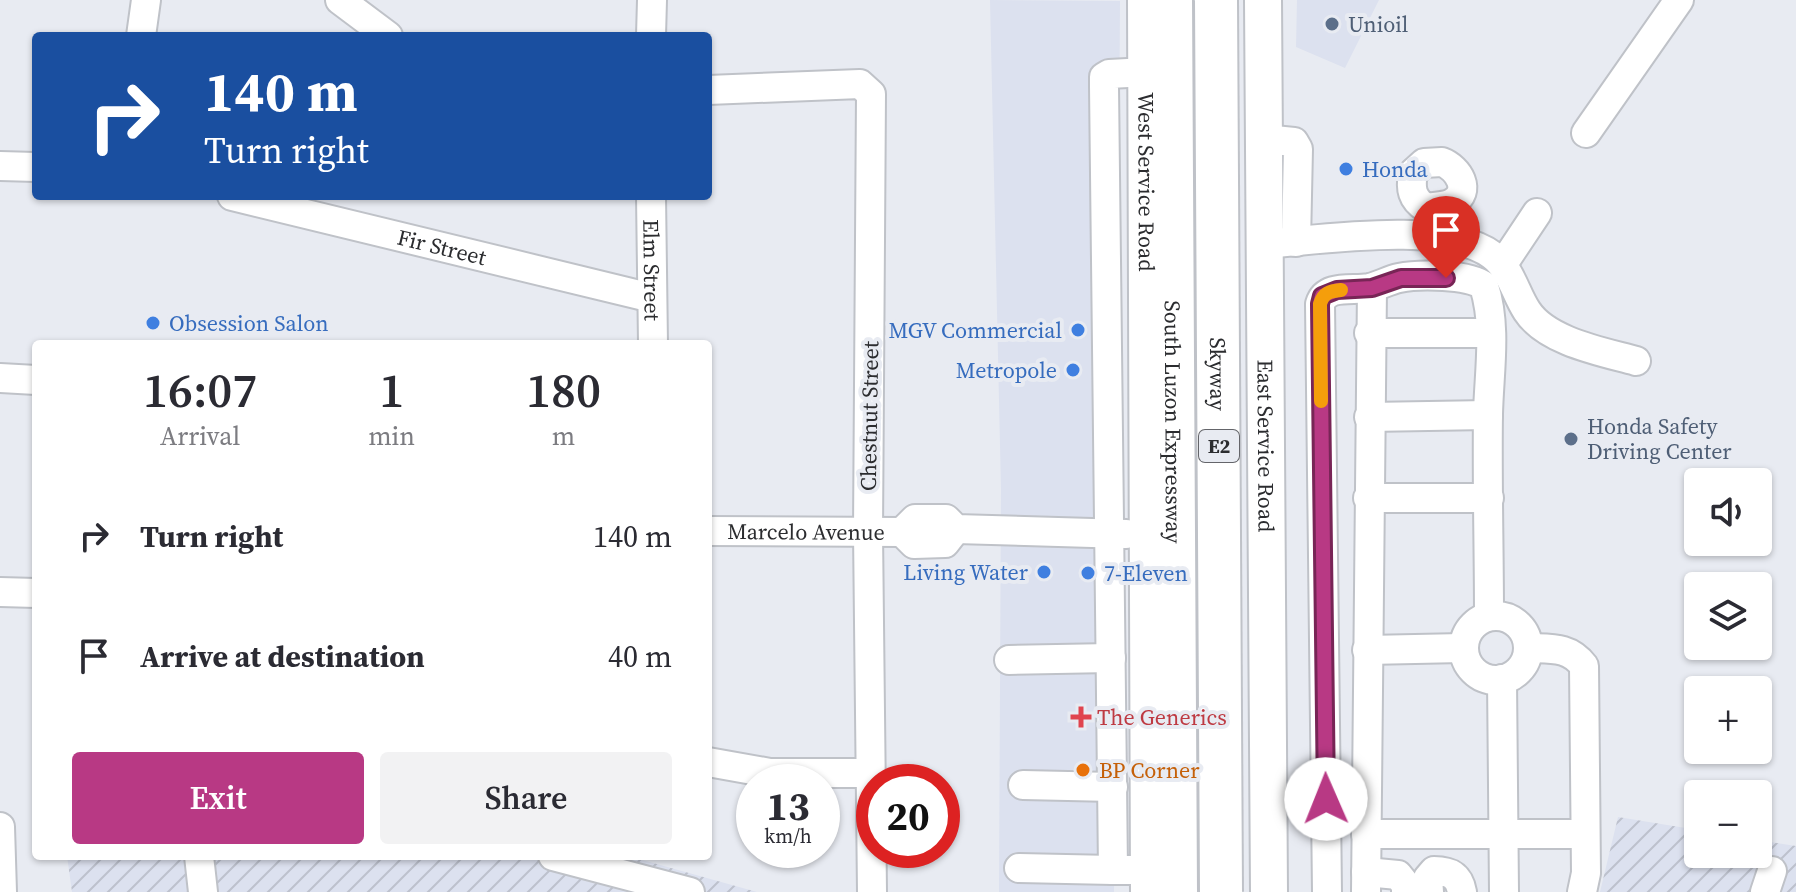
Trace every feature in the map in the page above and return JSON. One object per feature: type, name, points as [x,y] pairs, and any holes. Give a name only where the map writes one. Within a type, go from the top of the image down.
[{"type":"highway","name":"South Luzon Expressway","points":[[1158,885],[1160,529],[1171,0]]},
{"type":"highway","name":"Skyway","points":[[1191,0],[1194,892]]},
{"type":"highway","name":"Skyway","points":[[1216,0],[1221,892]]},
{"type":"highway","name":"E2","points":[[1232,0],[1234,892]]},
{"type":"main road","name":"West Service Road","points":[[1146,0],[1148,318],[1160,529]]},
{"type":"main road","name":"East Service Road","points":[[1263,0],[1263,139],[1280,243],[1269,892]]},
{"type":"street","points":[[142,32],[146,0]]},
{"type":"street","points":[[340,0],[383,32]]},
{"type":"street","points":[[651,32],[652,0]]},
{"type":"street","points":[[1586,133],[1679,0]]},
{"type":"street","points":[[1113,870],[1104,77],[1118,72],[1147,72]]},
{"type":"street","name":"Chestnut Street","points":[[712,90],[860,84],[866,87],[872,102],[868,532],[870,764]]},
{"type":"street","points":[[0,166],[32,167]]},
{"type":"street","name":"Fir Street","points":[[248,200],[652,298]]},
{"type":"street","name":"Elm Street","points":[[651,200],[653,340]]},
{"type":"street","points":[[1106,210],[1147,209]]},
{"type":"street","points":[[1503,264],[1537,213]]},
{"type":"street","points":[[1280,243],[1424,221],[1460,242],[1484,250],[1503,264],[1528,313],[1542,326],[1566,341],[1636,361]]},
{"type":"street","points":[[1327,892],[1320,304],[1322,296],[1329,292],[1372,288],[1401,278],[1468,278],[1479,281],[1486,294],[1491,312],[1489,616]]},
{"type":"street","points":[[1372,288],[1369,333],[1366,882],[1398,875],[1406,885],[1406,892]]},
{"type":"street","points":[[1105,318],[1148,318]]},
{"type":"street","points":[[1369,333],[1491,333]]},
{"type":"street","points":[[0,378],[32,380]]},
{"type":"street","points":[[1369,417],[1488,415]]},
{"type":"street","points":[[1368,498],[1489,498]]},
{"type":"street","name":"Marcelo Avenue","points":[[712,531],[902,532],[915,519],[946,519],[956,529],[1109,534],[1232,524]]},
{"type":"street","points":[[0,592],[32,593]]},
{"type":"street","points":[[1501,616],[1520,627],[1528,648],[1521,668],[1502,679],[1486,678],[1472,670],[1463,648],[1468,631],[1481,619],[1501,616]]},
{"type":"street","points":[[1367,650],[1463,648]]},
{"type":"street","points":[[1528,648],[1563,649],[1576,656],[1584,666],[1586,873],[1582,892]]},
{"type":"street","points":[[1009,660],[1111,658]]},
{"type":"street","points":[[1502,679],[1504,892]]},
{"type":"street","points":[[712,763],[770,773],[856,773]]},
{"type":"street","points":[[1023,785],[1113,787]]},
{"type":"street","points":[[0,827],[2,887]]},
{"type":"street","points":[[1366,834],[1585,834]]},
{"type":"street","points":[[199,860],[203,892]]},
{"type":"street","points":[[568,860],[690,892]]},
{"type":"street","name":"Chestnut Street","points":[[872,868],[872,892]]},
{"type":"street","points":[[1019,868],[1113,870],[1158,885]]},
{"type":"street","points":[[1429,892],[1428,878],[1434,871],[1448,871],[1457,877],[1462,892]]},
{"type":"shaded area","points":[[990,0],[1120,1],[1114,892],[999,892],[1001,489]]},
{"type":"shaded area","name":"Unioil","points":[[1297,0],[1379,0],[1345,68],[1296,47]]},
{"type":"shaded area","points":[[1618,817],[1684,828],[1684,868],[1772,868],[1772,842],[1796,846],[1796,892],[1600,892]]},
{"type":"shaded area","points":[[68,860],[642,860],[757,892],[72,892]]},
{"type":"slow traffic","points":[[1321,401],[1320,304],[1322,296],[1341,290]]},
{"type":"place","name":"Unioil","points":[[1332,24]]},
{"type":"place","name":"Honda","points":[[1346,169]]},
{"type":"place","name":"Obsession Salon","points":[[153,323]]},
{"type":"place","name":"MGV Commercial","points":[[1078,330]]},
{"type":"place","name":"Metropole","points":[[1073,370]]},
{"type":"place","name":"Honda Safety Driving Center","points":[[1571,439]]},
{"type":"place","name":"Living Water","points":[[1044,572]]},
{"type":"place","name":"7-Eleven","points":[[1088,573]]},
{"type":"place","name":"The Generics","points":[[1081,717]]},
{"type":"place","name":"BP Corner","points":[[1083,770]]},
{"type":"route","points":[[1326,799],[1320,304],[1322,296],[1337,290],[1372,288],[1401,278],[1446,278]]}]
